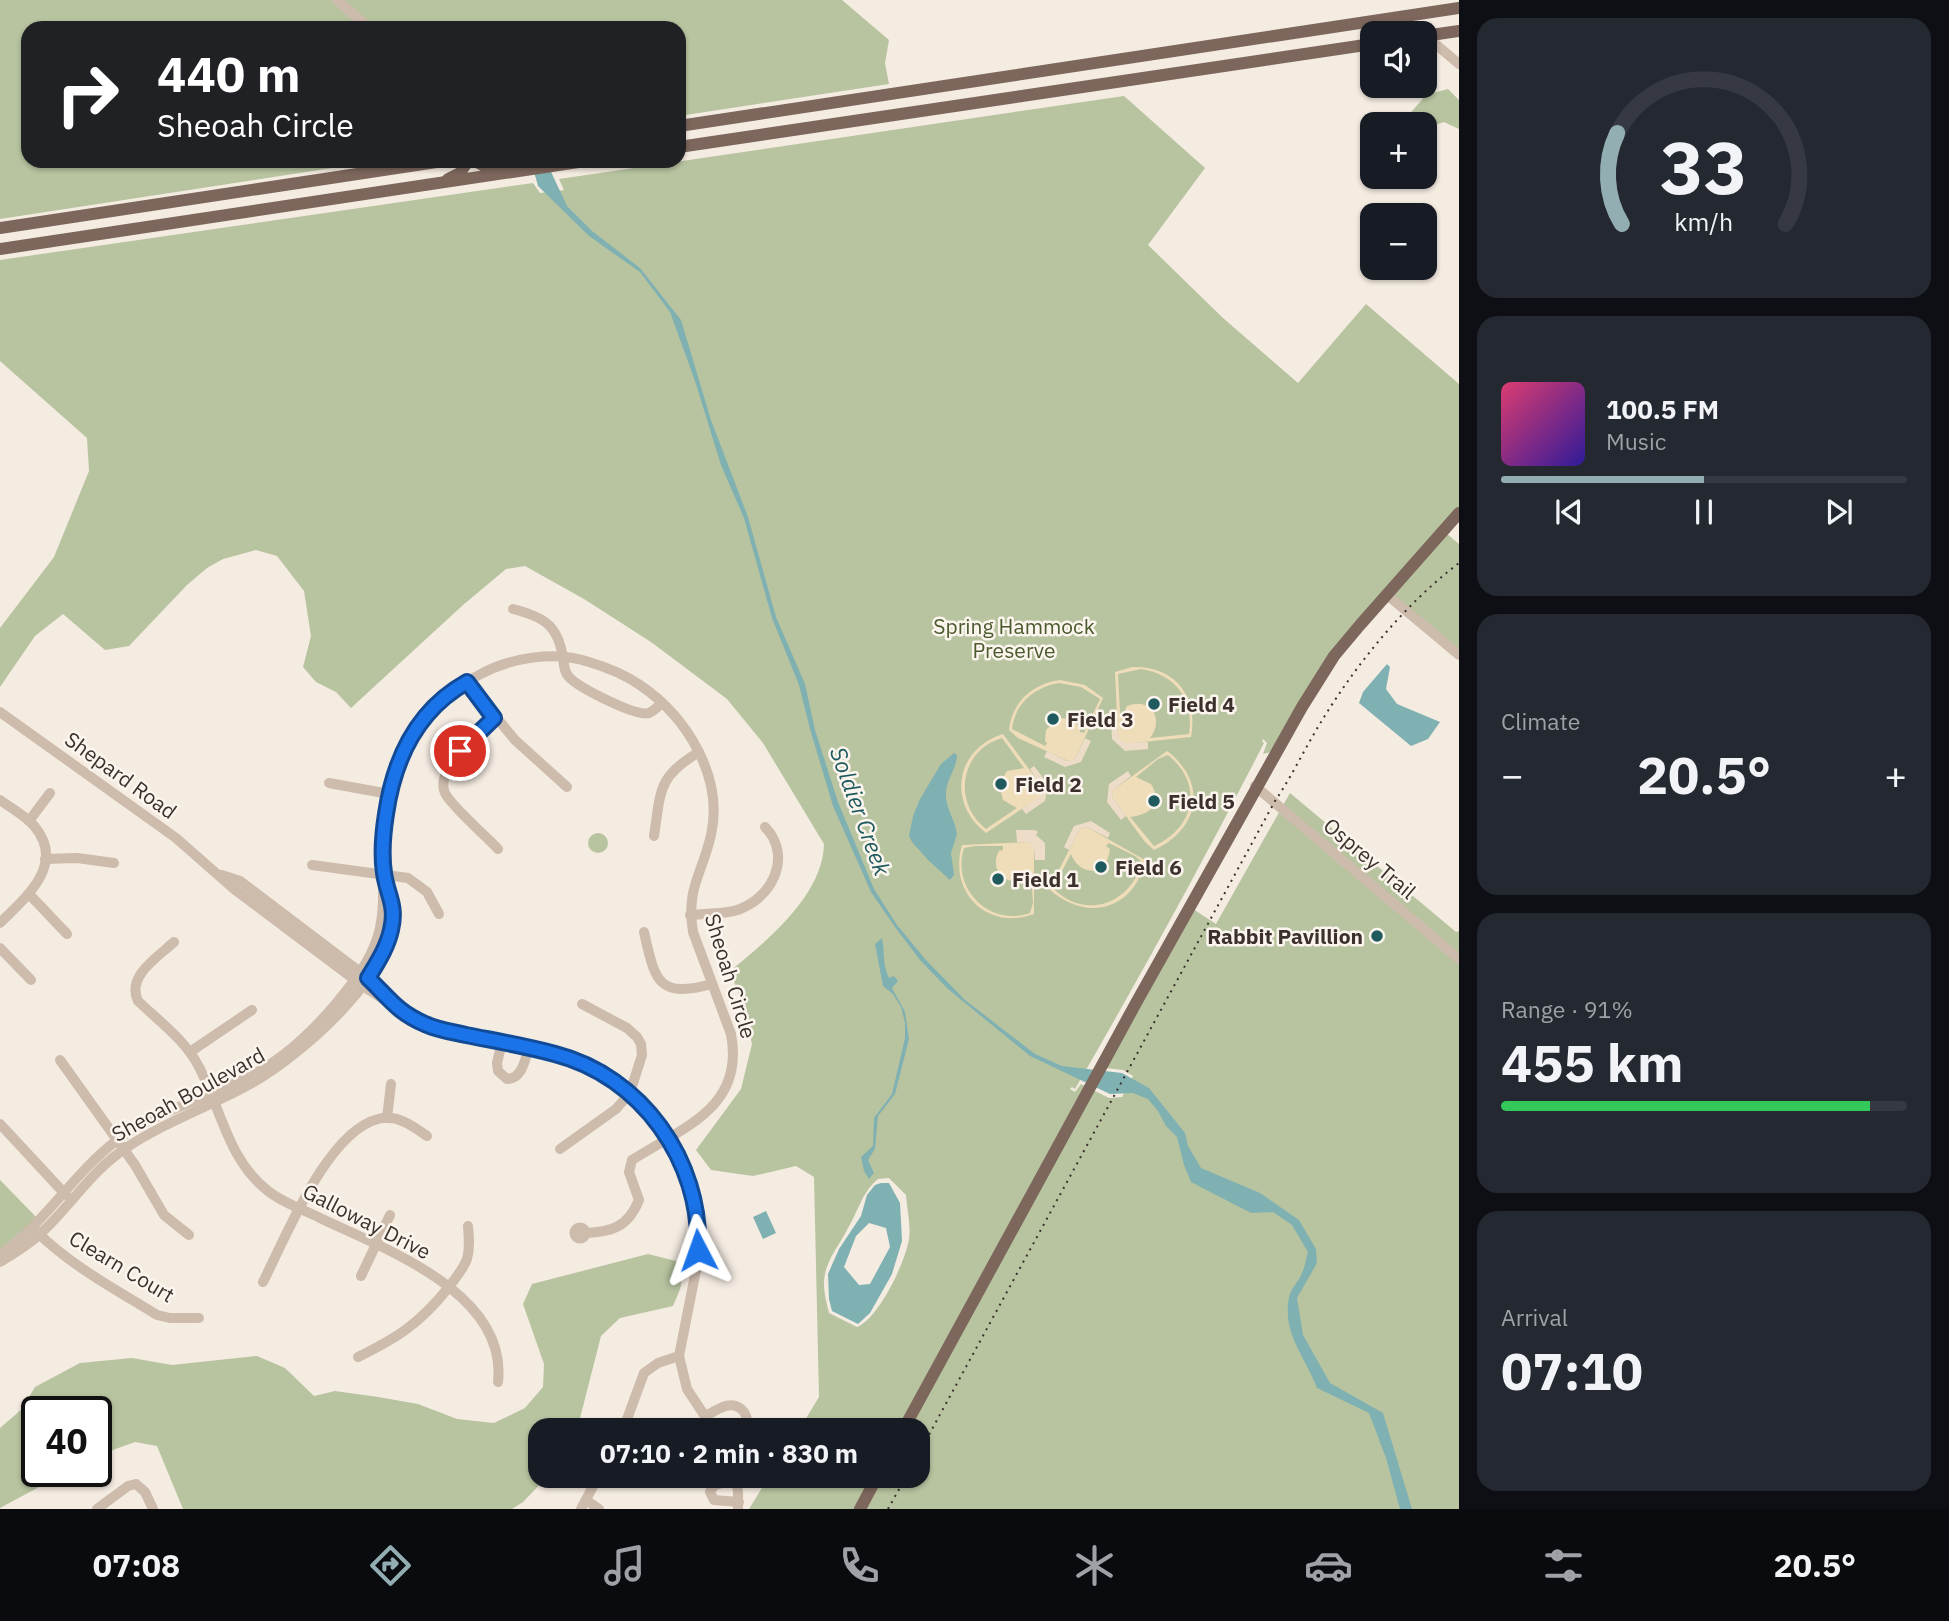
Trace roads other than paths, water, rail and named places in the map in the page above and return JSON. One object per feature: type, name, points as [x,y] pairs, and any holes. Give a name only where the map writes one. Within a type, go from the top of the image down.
[{"type":"main road","points":[[686,125],[1459,8]]},
{"type":"main road","points":[[1348,25],[1352,47]]},
{"type":"main road","points":[[1437,34],[1459,31]]},
{"type":"main road","points":[[686,146],[1360,46]]},
{"type":"main road","points":[[0,228],[397,168]]},
{"type":"main road","points":[[442,183],[460,173],[463,168]]},
{"type":"main road","points":[[488,168],[506,173]]},
{"type":"main road","points":[[0,248],[536,168]]},
{"type":"main road","points":[[910,1418],[1255,786],[1334,656],[1459,513]]},
{"type":"main road","points":[[860,1509],[871,1488]]},
{"type":"street","points":[[337,0],[361,21]]},
{"type":"street","points":[[1437,46],[1459,64]]},
{"type":"street","points":[[1386,594],[1459,655]]},
{"type":"street","points":[[513,609],[537,616],[554,630],[559,637],[568,676],[600,696],[642,713],[652,712],[662,703]]},
{"type":"street","name":"Sheoah Circle","points":[[361,979],[382,927],[383,838],[389,794],[398,762],[415,729],[440,701],[467,682],[506,664],[525,659],[563,657],[583,660],[637,682],[681,724],[699,752],[710,777],[714,814],[711,836],[694,883],[690,915],[692,932],[732,1034],[734,1070],[728,1085],[710,1109],[632,1160],[629,1172],[639,1200],[635,1210],[625,1221],[615,1229],[585,1233]]},
{"type":"street","points":[[467,682],[494,718],[515,740],[567,786]]},
{"type":"street","name":"Shepard Road","points":[[0,712],[176,838],[234,889],[384,993],[390,1003],[428,1026],[529,1047],[578,1061],[630,1093],[652,1115],[668,1137],[683,1165],[691,1188],[698,1237],[694,1286],[679,1356],[681,1374],[687,1389],[706,1416]]},
{"type":"street","points":[[494,718],[460,751],[443,785],[449,800],[498,849]]},
{"type":"street","points":[[654,836],[660,797],[666,780],[672,771],[699,752]]},
{"type":"street","points":[[330,783],[389,794]]},
{"type":"street","name":"Osprey Trail","points":[[1255,786],[1459,960]]},
{"type":"street","points":[[29,821],[50,793]]},
{"type":"street","points":[[0,800],[29,821],[41,837],[45,859],[43,873],[29,894],[0,923]]},
{"type":"street","points":[[690,915],[732,912],[745,907],[768,888],[779,864],[779,853],[776,841],[765,827]]},
{"type":"street","points":[[45,859],[77,858],[114,863]]},
{"type":"street","points":[[312,865],[408,878],[427,892],[439,915]]},
{"type":"street","points":[[29,894],[67,934]]},
{"type":"street","points":[[644,932],[652,968],[663,983],[670,988],[688,990],[712,984]]},
{"type":"street","name":"Galloway Drive","points":[[174,942],[137,979],[134,993],[138,1001],[190,1052],[232,1145],[250,1175],[268,1191],[418,1266],[448,1287],[473,1308],[493,1337],[498,1354],[498,1382]]},
{"type":"street","points":[[0,948],[32,981]]},
{"type":"street","name":"Sheoah Boulevard","points":[[3,1256],[36,1232],[67,1197],[88,1166],[150,1120],[213,1098],[253,1075],[302,1038],[361,979]]},
{"type":"street","points":[[560,1149],[617,1109],[630,1093],[642,1055],[641,1044],[627,1028],[582,1004]]},
{"type":"street","points":[[190,1052],[252,1010]]},
{"type":"street","points":[[502,1042],[498,1071],[507,1079],[513,1079],[517,1075],[529,1047]]},
{"type":"street","points":[[60,1060],[121,1144],[164,1215],[190,1234]]},
{"type":"street","points":[[387,1118],[391,1084]]},
{"type":"street","points":[[263,1282],[323,1167],[356,1131],[387,1118],[411,1125],[427,1136]]},
{"type":"street","points":[[0,1124],[67,1197]]},
{"type":"street","points":[[361,1276],[390,1215]]},
{"type":"street","points":[[358,1357],[407,1330],[427,1313],[467,1260],[470,1246],[468,1226]]},
{"type":"street","name":"Clearn Court","points":[[36,1232],[73,1263],[157,1315],[199,1318]]},
{"type":"street","points":[[627,1418],[644,1373],[658,1363],[679,1356]]},
{"type":"street","points":[[706,1416],[725,1405],[734,1405],[741,1409],[746,1418]]},
{"type":"street","points":[[97,1509],[128,1486],[136,1484],[145,1492],[153,1509]]},
{"type":"street","points":[[592,1488],[583,1505],[599,1509]]},
{"type":"street","points":[[712,1488],[710,1492],[714,1500],[738,1506],[737,1488]]},
{"type":"water","points":[[533,168],[549,168],[567,206],[592,231],[640,268],[681,320],[711,420],[748,517],[776,617],[805,684],[815,730],[838,802],[874,889],[897,925],[965,1000],[1035,1054],[1062,1066],[1122,1073],[1149,1088],[1185,1133],[1188,1146],[1201,1168],[1260,1193],[1299,1220],[1316,1249],[1317,1263],[1297,1298],[1303,1335],[1330,1383],[1383,1413],[1412,1509],[1400,1509],[1386,1458],[1369,1413],[1317,1388],[1296,1344],[1289,1322],[1289,1297],[1303,1271],[1308,1252],[1292,1225],[1273,1212],[1251,1213],[1191,1182],[1177,1137],[1148,1099],[1133,1093],[1110,1094],[1030,1056],[948,989],[920,960],[871,892],[833,806],[799,685],[772,618],[744,518],[721,465],[670,312],[640,272],[589,236],[538,186]]},
{"type":"water","points":[[1387,664],[1390,667],[1386,689],[1397,704],[1440,722],[1428,739],[1411,746],[1359,703],[1363,692]]},
{"type":"water","points":[[954,753],[957,760],[946,792],[957,834],[951,853],[954,875],[950,880],[928,860],[909,836],[920,799],[941,764]]},
{"type":"water","points":[[882,938],[885,968],[889,978],[894,976],[898,981],[892,988],[905,1012],[909,1039],[895,1094],[878,1116],[875,1149],[868,1160],[874,1173],[869,1179],[861,1157],[873,1146],[874,1118],[892,1094],[905,1038],[901,1007],[893,994],[883,986],[875,944]]},
{"type":"water","points":[[889,1183],[900,1203],[902,1241],[892,1274],[870,1313],[858,1324],[832,1311],[828,1274],[839,1249],[861,1216],[867,1195],[875,1185]],"holes":[[[869,1223],[886,1228],[890,1247],[870,1284],[859,1285],[844,1267],[856,1236]]]},
{"type":"water","points":[[766,1211],[776,1233],[763,1239],[753,1217]]},
{"type":"railway","points":[[930,1433],[1275,801],[1321,722],[1350,678],[1383,636],[1419,597],[1459,563]]},
{"type":"railway","points":[[888,1509],[900,1488]]},
{"type":"place","name":"Field 4","points":[[1154,704]]},
{"type":"place","name":"Field 3","points":[[1053,719]]},
{"type":"place","name":"Field 2","points":[[1001,784]]},
{"type":"place","name":"Field 5","points":[[1154,801]]},
{"type":"place","name":"Field 6","points":[[1101,867]]},
{"type":"place","name":"Field 1","points":[[998,879]]},
{"type":"place","name":"Rabbit Pavillion","points":[[1377,936]]},
{"type":"park label","name":"Spring Hammock Preserve","points":[[1014,638]]},
{"type":"water label","name":"Soldier Creek","points":[[861,811]]}]
